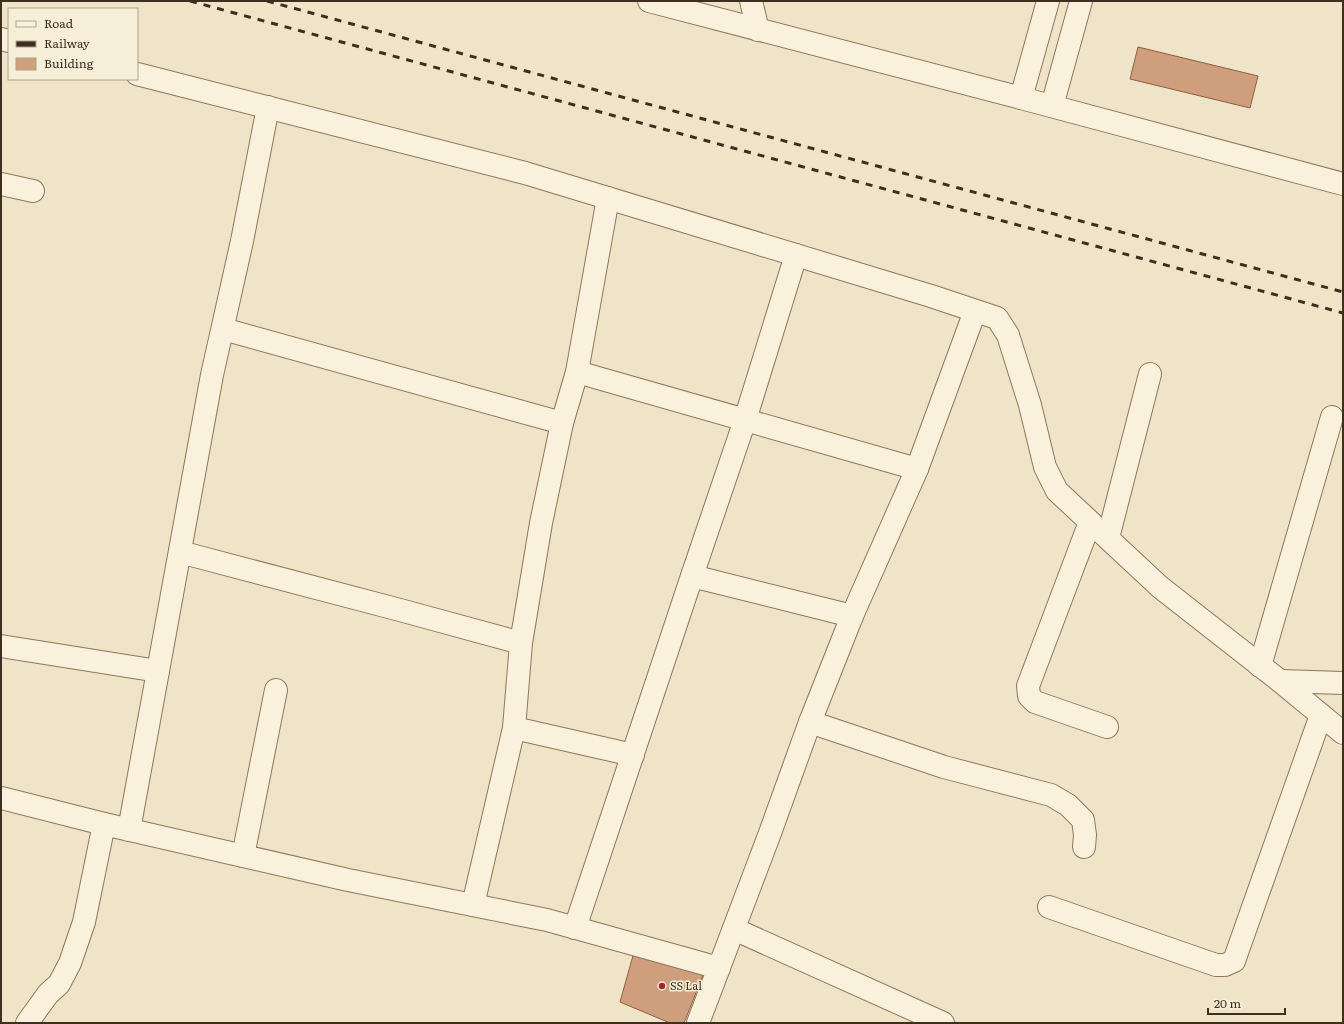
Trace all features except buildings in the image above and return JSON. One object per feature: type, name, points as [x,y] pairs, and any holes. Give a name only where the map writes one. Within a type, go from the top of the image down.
[{"type":"street","points":[[650,1],[1343,184]]},
{"type":"street","points":[[751,1],[758,30]]},
{"type":"street","points":[[1022,98],[1048,1]]},
{"type":"street","points":[[1052,106],[1081,1]]},
{"type":"street","points":[[138,74],[525,173],[931,296],[997,318],[1008,335],[1030,404],[1044,467],[1057,490],[1160,587],[1280,681],[1343,733]]},
{"type":"street","points":[[129,830],[212,375],[244,234],[268,107]]},
{"type":"street","points":[[1,184],[33,190]]},
{"type":"street","points":[[473,905],[514,728],[521,643],[541,523],[562,423],[577,372],[608,198]]},
{"type":"street","points":[[575,928],[745,420],[796,255]]},
{"type":"street","points":[[698,1023],[810,722],[852,616],[917,469],[975,311]]},
{"type":"street","points":[[223,329],[562,423]]},
{"type":"street","points":[[577,372],[917,469]]},
{"type":"street","points":[[1108,538],[1150,374]]},
{"type":"street","points":[[1260,666],[1332,417]]},
{"type":"street","points":[[1090,522],[1028,686],[1029,696],[1035,702],[1107,727]]},
{"type":"street","points":[[180,552],[521,643]]},
{"type":"street","points":[[692,576],[852,616]]},
{"type":"street","points":[[2,651],[158,671]]},
{"type":"street","points":[[1280,681],[1343,683]]},
{"type":"street","points":[[243,856],[276,690]]},
{"type":"street","points":[[1049,907],[1216,965],[1226,965],[1234,961],[1321,715]]},
{"type":"street","points":[[810,722],[944,767],[1051,795],[1068,805],[1083,820],[1085,835],[1084,847]]},
{"type":"street","points":[[514,728],[633,756]]},
{"type":"street","points":[[1,798],[129,830],[348,880],[547,920],[719,968]]},
{"type":"street","points":[[27,1023],[48,994],[59,984],[70,963],[84,922],[104,824]]},
{"type":"street","points":[[734,929],[943,1023]]},
{"type":"railway","points":[[190,1],[1343,313]]},
{"type":"railway","points":[[267,1],[1343,292]]},
{"type":"place","name":"SS Lal","points":[[662,986]]}]
